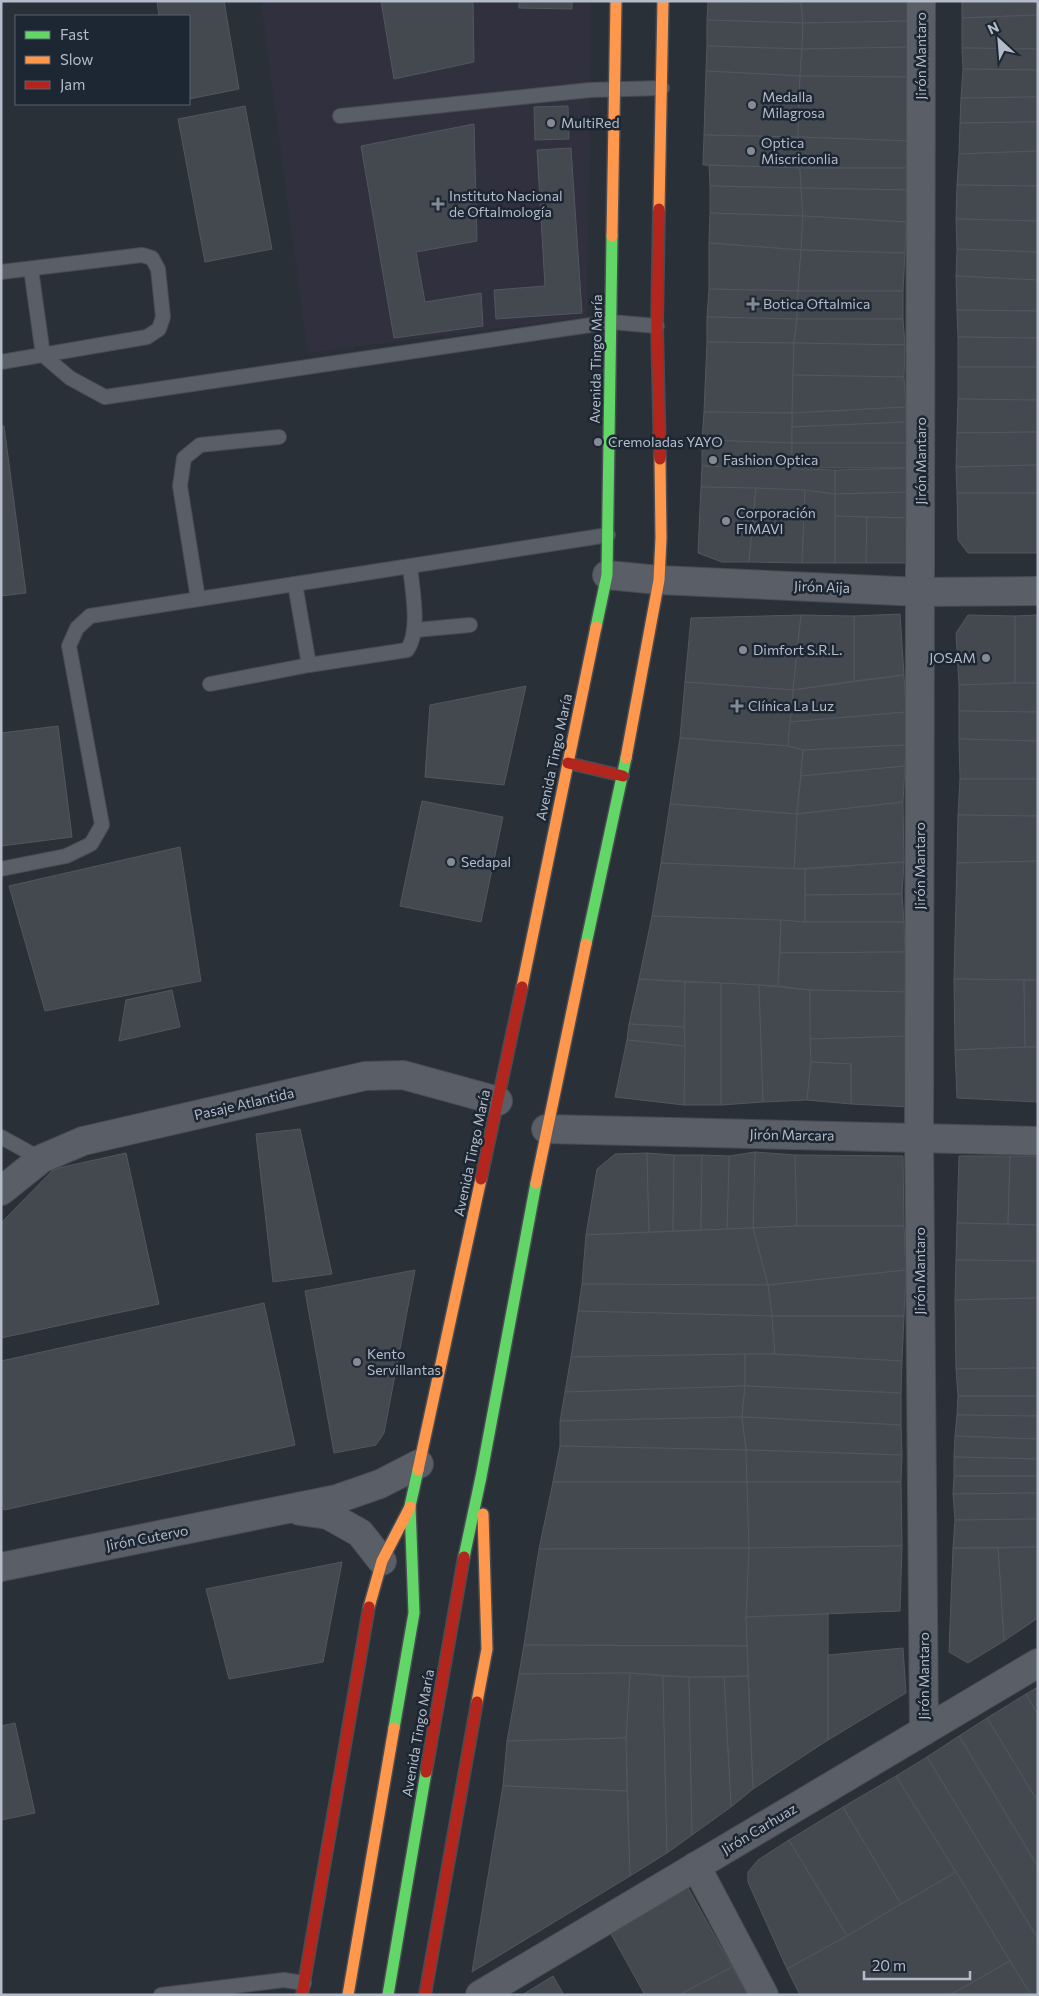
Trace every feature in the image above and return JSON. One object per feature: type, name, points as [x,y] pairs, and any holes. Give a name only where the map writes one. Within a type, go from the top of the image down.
[{"type":"main road","name":"Avenida Tingo María","points":[[348,1995],[414,1613],[410,1506],[498,1101],[608,575],[616,1]]},
{"type":"main road","name":"Avenida Tingo María","points":[[388,1995],[466,1543],[481,1477],[546,1129],[623,776],[659,580],[661,538],[657,326],[663,1]]},
{"type":"main road","points":[[568,763],[623,776]]},
{"type":"main road","name":"Avenida Tingo María","points":[[425,1995],[487,1648],[481,1477]]},
{"type":"main road","name":"Avenida Tingo María","points":[[303,1989],[367,1614],[382,1561],[410,1506]]},
{"type":"street","name":"Jirón Mantaro","points":[[920,1],[921,592],[919,1138],[924,1731]]},
{"type":"street","name":"Jirón Aija","points":[[608,575],[659,580],[921,592],[1038,591]]},
{"type":"street","name":"Pasaje Atlantida","points":[[1,1191],[42,1158],[82,1141],[366,1076],[403,1075],[498,1101]]},
{"type":"street","name":"Jirón Marcara","points":[[546,1129],[1038,1140]]},
{"type":"street","name":"Jirón Cutervo","points":[[1,1567],[293,1510],[337,1499],[380,1484],[419,1464]]},
{"type":"street","name":"Jirón Cutervo","points":[[293,1510],[328,1515],[360,1533],[382,1561]]},
{"type":"street","name":"Jirón Carhuaz","points":[[480,1995],[1038,1663]]},
{"type":"street","points":[[696,1866],[764,1995]]},
{"type":"lane","points":[[340,116],[614,88],[662,88]]},
{"type":"lane","points":[[1,272],[142,255],[152,258],[158,269],[163,317],[159,329],[147,337],[1,362]]},
{"type":"lane","points":[[31,269],[43,355],[70,378],[105,397],[611,322],[657,326]]},
{"type":"lane","points":[[198,599],[180,486],[184,458],[200,444],[279,437]]},
{"type":"lane","points":[[1,869],[66,856],[91,844],[102,825],[69,646],[77,628],[90,616],[608,535]]},
{"type":"lane","points":[[210,684],[309,665],[407,650],[413,642],[415,630],[410,566]]},
{"type":"lane","points":[[295,584],[309,665]]},
{"type":"lane","points":[[415,630],[470,625]]},
{"type":"lane","points":[[1,1137],[42,1158]]},
{"type":"lane","points":[[161,1995],[284,1980],[303,1989]]},
{"type":"shaded area","name":"Instituto Nacional de Oftalmología","points":[[261,1],[591,1],[587,317],[308,353]]},
{"type":"building","points":[[157,1],[224,1],[239,89],[190,99],[190,15],[159,15]]},
{"type":"building","points":[[381,1],[473,1],[474,62],[394,79]]},
{"type":"building","points":[[519,1],[572,1],[572,9],[519,8]]},
{"type":"building","points":[[708,1],[801,3],[803,23],[707,20]]},
{"type":"building","points":[[801,1],[911,1],[911,21],[803,23]]},
{"type":"building","points":[[962,1],[1038,1],[1038,15],[962,18]]},
{"type":"building","points":[[1038,15],[1038,49],[962,48],[962,18]]},
{"type":"building","points":[[707,20],[803,23],[802,49],[707,46]]},
{"type":"building","points":[[911,21],[911,47],[802,49],[803,23]]},
{"type":"building","points":[[707,46],[802,49],[800,76],[706,71]]},
{"type":"building","points":[[911,47],[912,77],[800,76],[802,49]]},
{"type":"building","points":[[962,48],[1038,49],[1038,70],[963,69]]},
{"type":"building","points":[[963,69],[1038,70],[1038,97],[961,98]]},
{"type":"building","name":"Medalla Milagrosa","points":[[706,71],[800,76],[798,137],[704,135]]},
{"type":"building","points":[[800,76],[912,77],[911,141],[798,137]]},
{"type":"building","points":[[1038,97],[1038,122],[960,123],[961,98]]},
{"type":"building","points":[[245,106],[272,249],[205,262],[178,119]]},
{"type":"building","name":"MultiRed","points":[[568,106],[569,139],[535,140],[534,107]]},
{"type":"building","points":[[1038,122],[1038,151],[959,154],[960,123]]},
{"type":"building","points":[[474,124],[477,241],[416,252],[425,302],[481,293],[483,326],[394,338],[361,146]]},
{"type":"building","name":"Optica Miscriconlia","points":[[704,135],[798,137],[800,168],[703,165]]},
{"type":"building","points":[[798,137],[911,141],[911,168],[800,168]]},
{"type":"building","points":[[571,148],[582,313],[496,319],[494,290],[545,286],[537,150]]},
{"type":"building","points":[[1038,151],[1038,186],[957,185],[959,154]]},
{"type":"building","points":[[709,165],[800,168],[801,188],[710,186]]},
{"type":"building","points":[[800,168],[911,168],[910,190],[801,188]]},
{"type":"building","points":[[957,185],[1038,186],[1038,221],[956,219]]},
{"type":"building","points":[[710,186],[801,188],[803,216],[710,213]]},
{"type":"building","points":[[801,188],[910,190],[906,222],[803,216]]},
{"type":"building","points":[[710,213],[803,216],[801,250],[709,243]]},
{"type":"building","points":[[803,216],[906,222],[905,253],[801,250]]},
{"type":"building","points":[[956,219],[1038,221],[1038,252],[957,249]]},
{"type":"building","points":[[709,243],[801,250],[798,291],[709,289]]},
{"type":"building","points":[[957,249],[1038,252],[1038,280],[956,276]]},
{"type":"building","points":[[801,250],[905,253],[903,291],[798,291]]},
{"type":"building","points":[[956,276],[1038,280],[1038,311],[957,310]]},
{"type":"building","name":"Botica Oftalmica","points":[[709,289],[798,291],[797,319],[707,317]]},
{"type":"building","points":[[798,291],[903,291],[903,319],[797,319]]},
{"type":"building","points":[[957,310],[1038,311],[1038,338],[958,337]]},
{"type":"building","points":[[707,317],[797,319],[794,343],[707,342]]},
{"type":"building","points":[[797,319],[903,319],[905,345],[794,343]]},
{"type":"building","points":[[958,337],[1038,338],[1038,367],[958,367]]},
{"type":"building","points":[[707,342],[794,343],[792,413],[704,412]]},
{"type":"building","points":[[794,343],[905,345],[904,377],[793,375]]},
{"type":"building","points":[[958,367],[1038,367],[1038,400],[958,399]]},
{"type":"building","points":[[793,375],[904,377],[906,407],[792,413]]},
{"type":"building","points":[[958,399],[1038,400],[1038,432],[957,433]]},
{"type":"building","points":[[906,407],[906,422],[792,427],[792,413]]},
{"type":"building","points":[[704,412],[792,413],[792,443],[702,440]]},
{"type":"building","points":[[906,422],[908,443],[792,443],[792,427]]},
{"type":"building","points":[[1,426],[4,426],[26,593],[1,596]]},
{"type":"building","points":[[1038,432],[1038,465],[956,467],[957,433]]},
{"type":"building","points":[[702,440],[792,443],[792,468],[702,466]]},
{"type":"building","points":[[792,443],[908,443],[909,468],[792,468]]},
{"type":"building","points":[[1038,465],[1038,493],[957,493],[956,467]]},
{"type":"building","points":[[702,466],[835,470],[835,494],[756,488],[701,487]]},
{"type":"building","points":[[909,468],[911,492],[835,494],[835,470]]},
{"type":"building","name":"Corporación FIMAVI","points":[[701,487],[756,488],[749,562],[722,562],[698,553]]},
{"type":"building","points":[[756,488],[805,490],[802,563],[749,562]]},
{"type":"building","points":[[805,490],[835,494],[835,563],[802,563]]},
{"type":"building","points":[[911,492],[911,518],[835,516],[835,494]]},
{"type":"building","points":[[957,493],[1038,493],[1038,553],[968,553],[958,540]]},
{"type":"building","points":[[835,516],[867,517],[866,563],[835,563]]},
{"type":"building","points":[[867,517],[911,518],[910,563],[866,563]]},
{"type":"building","points":[[900,614],[904,675],[854,681],[854,616]]},
{"type":"building","name":"Dimfort S.R.L.","points":[[801,615],[793,690],[685,682],[691,618]]},
{"type":"building","points":[[801,615],[854,616],[854,681],[793,690]]},
{"type":"building","name":"JOSAM","points":[[968,615],[1015,616],[1015,683],[959,685],[956,633]]},
{"type":"building","points":[[1038,615],[1038,683],[1015,683],[1015,616]]},
{"type":"building","points":[[904,675],[906,712],[790,722],[793,690]]},
{"type":"building","name":"Clínica La Luz","points":[[685,682],[793,690],[788,746],[680,738]]},
{"type":"building","points":[[1038,683],[1038,712],[959,711],[959,685]]},
{"type":"building","points":[[526,686],[504,785],[425,777],[430,705]]},
{"type":"building","points":[[959,711],[1038,712],[1038,741],[959,739]]},
{"type":"building","points":[[906,712],[906,745],[803,750],[788,746],[790,722]]},
{"type":"building","points":[[58,726],[72,837],[1,846],[1,733]]},
{"type":"building","points":[[680,738],[788,746],[803,750],[797,814],[670,804]]},
{"type":"building","points":[[959,739],[1038,741],[1038,779],[960,779]]},
{"type":"building","points":[[906,745],[905,766],[801,776],[803,750]]},
{"type":"building","points":[[905,766],[903,802],[797,814],[801,776]]},
{"type":"building","points":[[960,779],[1038,779],[1038,816],[958,815]]},
{"type":"building","name":"Sedapal","points":[[422,801],[503,817],[481,922],[400,906]]},
{"type":"building","points":[[903,802],[904,862],[794,869],[797,814]]},
{"type":"building","points":[[670,804],[797,814],[794,869],[661,863]]},
{"type":"building","points":[[958,815],[1038,816],[1038,861],[957,863]]},
{"type":"building","points":[[180,847],[201,981],[45,1011],[9,886]]},
{"type":"building","points":[[1038,861],[1038,980],[954,979],[957,863]]},
{"type":"building","points":[[904,862],[902,894],[805,895],[805,869]]},
{"type":"building","points":[[661,863],[805,869],[805,922],[652,916]]},
{"type":"building","points":[[902,894],[904,922],[805,922],[805,895]]},
{"type":"building","points":[[652,916],[781,920],[778,986],[639,979]]},
{"type":"building","points":[[781,920],[805,922],[904,922],[905,952],[780,953]]},
{"type":"building","points":[[905,952],[911,992],[810,990],[778,986],[780,953]]},
{"type":"building","points":[[639,979],[685,982],[684,1027],[629,1024]]},
{"type":"building","points":[[954,979],[1024,980],[1025,1047],[955,1050]]},
{"type":"building","points":[[1024,980],[1038,980],[1038,1047],[1025,1047]]},
{"type":"building","points":[[685,982],[721,983],[721,1105],[684,1105]]},
{"type":"building","points":[[721,983],[759,985],[763,1102],[721,1105]]},
{"type":"building","points":[[759,985],[810,990],[811,1062],[807,1100],[763,1102]]},
{"type":"building","points":[[172,990],[180,1027],[119,1041],[126,1000]]},
{"type":"building","points":[[810,990],[911,992],[911,1036],[810,1039]]},
{"type":"building","points":[[629,1024],[684,1027],[685,1046],[627,1040]]},
{"type":"building","points":[[911,1036],[909,1107],[851,1104],[851,1064],[811,1062],[810,1039]]},
{"type":"building","points":[[627,1040],[685,1046],[684,1105],[615,1097]]},
{"type":"building","points":[[1038,1047],[1038,1102],[957,1098],[955,1050]]},
{"type":"building","points":[[811,1062],[851,1064],[851,1104],[807,1100]]},
{"type":"building","points":[[300,1129],[332,1274],[273,1282],[256,1134]]},
{"type":"building","points":[[755,1152],[795,1155],[797,1226],[753,1228]]},
{"type":"building","points":[[755,1152],[753,1228],[727,1229],[729,1156]]},
{"type":"building","points":[[126,1153],[159,1304],[1,1338],[1,1223],[54,1169]]},
{"type":"building","points":[[647,1153],[649,1232],[586,1235],[597,1169],[615,1154]]},
{"type":"building","points":[[647,1153],[674,1155],[673,1231],[649,1232]]},
{"type":"building","points":[[674,1155],[702,1155],[701,1230],[673,1231]]},
{"type":"building","points":[[702,1155],[729,1156],[727,1229],[701,1230]]},
{"type":"building","points":[[795,1155],[903,1156],[904,1226],[797,1226]]},
{"type":"building","points":[[959,1156],[1010,1156],[1008,1224],[957,1223]]},
{"type":"building","points":[[1010,1156],[1038,1156],[1038,1225],[1008,1224]]},
{"type":"building","points":[[957,1223],[1038,1225],[1038,1261],[956,1260]]},
{"type":"building","points":[[904,1226],[906,1270],[768,1285],[753,1228]]},
{"type":"building","points":[[753,1228],[768,1285],[582,1284],[586,1235]]},
{"type":"building","points":[[956,1260],[1038,1261],[1038,1298],[955,1300]]},
{"type":"building","name":"Kento Servillantas","points":[[415,1270],[384,1433],[376,1445],[334,1453],[305,1291]]},
{"type":"building","points":[[906,1270],[904,1316],[772,1316],[768,1285]]},
{"type":"building","points":[[582,1284],[768,1285],[772,1316],[578,1311]]},
{"type":"building","points":[[1038,1298],[1038,1368],[956,1369],[955,1300]]},
{"type":"building","points":[[264,1303],[295,1445],[4,1510],[1,1496],[1,1361]]},
{"type":"building","points":[[578,1311],[772,1316],[775,1354],[571,1357]]},
{"type":"building","points":[[772,1316],[904,1316],[902,1361],[775,1354]]},
{"type":"building","points":[[745,1354],[745,1386],[565,1392],[571,1357]]},
{"type":"building","points":[[745,1354],[902,1361],[901,1393],[745,1386]]},
{"type":"building","points":[[1038,1368],[1038,1396],[958,1396],[956,1369]]},
{"type":"building","points":[[745,1386],[742,1417],[560,1421],[565,1392]]},
{"type":"building","points":[[745,1386],[901,1393],[901,1425],[742,1417]]},
{"type":"building","points":[[958,1396],[1038,1396],[1038,1416],[957,1415]]},
{"type":"building","points":[[957,1415],[1038,1416],[1038,1439],[955,1436]]},
{"type":"building","points":[[742,1417],[746,1450],[560,1446],[560,1421]]},
{"type":"building","points":[[742,1417],[901,1425],[902,1455],[746,1450]]},
{"type":"building","points":[[955,1436],[1038,1439],[1038,1459],[954,1457]]},
{"type":"building","points":[[560,1446],[746,1450],[747,1482],[553,1482]]},
{"type":"building","points":[[746,1450],[902,1455],[901,1482],[747,1482]]},
{"type":"building","points":[[954,1457],[1038,1459],[1038,1476],[954,1476]]},
{"type":"building","points":[[954,1476],[1038,1476],[1038,1493],[953,1494]]},
{"type":"building","points":[[553,1482],[747,1482],[749,1548],[539,1549]]},
{"type":"building","points":[[747,1482],[901,1482],[902,1546],[749,1548]]},
{"type":"building","points":[[1038,1493],[1038,1519],[955,1520],[953,1494]]},
{"type":"building","points":[[1038,1519],[1038,1547],[953,1548],[955,1520]]},
{"type":"building","points":[[902,1546],[900,1611],[746,1617],[749,1548]]},
{"type":"building","points":[[1038,1547],[1038,1618],[1004,1641],[998,1548]]},
{"type":"building","points":[[749,1548],[746,1617],[747,1646],[524,1645],[539,1549]]},
{"type":"building","points":[[953,1548],[998,1548],[1004,1641],[968,1663],[949,1652]]},
{"type":"building","points":[[342,1562],[323,1662],[229,1679],[206,1589]]},
{"type":"building","points":[[828,1614],[828,1740],[753,1789],[746,1617]]},
{"type":"building","points":[[524,1645],[747,1646],[748,1676],[689,1677],[630,1673],[519,1674]]},
{"type":"building","points":[[903,1648],[906,1693],[828,1740],[828,1655]]},
{"type":"building","points":[[630,1673],[663,1676],[667,1853],[630,1876],[626,1738]]},
{"type":"building","points":[[630,1673],[626,1738],[507,1741],[519,1674]]},
{"type":"building","points":[[663,1676],[689,1677],[692,1835],[667,1853]]},
{"type":"building","points":[[748,1676],[753,1789],[731,1807],[724,1677]]},
{"type":"building","points":[[689,1677],[724,1677],[731,1807],[692,1835]]},
{"type":"building","points":[[1038,1687],[1038,1715],[1026,1694]]},
{"type":"building","points":[[1026,1694],[1038,1715],[1038,1802],[987,1718]]},
{"type":"building","points":[[987,1718],[1038,1802],[1038,1867],[959,1736]]},
{"type":"building","points":[[15,1723],[35,1813],[1,1820],[1,1726]]},
{"type":"building","points":[[959,1736],[1038,1867],[1038,1939],[927,1757]]},
{"type":"building","points":[[626,1738],[627,1791],[503,1786],[507,1741]]},
{"type":"building","points":[[927,1757],[1038,1939],[1038,1995],[1031,1995],[896,1776]]},
{"type":"building","points":[[896,1776],[956,1872],[901,1904],[843,1807]]},
{"type":"building","points":[[503,1786],[627,1791],[630,1876],[472,1972]]},
{"type":"building","points":[[843,1807],[901,1904],[847,1936],[789,1840]]},
{"type":"building","points":[[789,1840],[847,1936],[787,1969],[748,1882],[748,1872],[758,1860]]},
{"type":"building","points":[[956,1872],[1010,1961],[950,1995],[800,1995],[787,1969]]},
{"type":"building","points":[[687,1886],[732,1967],[679,1995],[645,1995],[611,1934]]},
{"type":"building","points":[[1010,1961],[1031,1995],[950,1995]]},
{"type":"building","points":[[732,1967],[748,1995],[679,1995]]},
{"type":"building","points":[[553,1976],[564,1995],[522,1995]]},
{"type":"traffic: fast","points":[[596,627],[607,575],[612,236]]},
{"type":"traffic: fast","points":[[586,944],[626,758]]},
{"type":"traffic: fast","points":[[464,1557],[481,1477],[536,1183]]},
{"type":"traffic: fast","points":[[394,1728],[414,1613],[410,1506],[418,1470]]},
{"type":"traffic: fast","points":[[388,1995],[426,1772]]},
{"type":"traffic: slow","points":[[612,236],[616,1]]},
{"type":"traffic: slow","points":[[659,209],[663,1]]},
{"type":"traffic: slow","points":[[626,758],[659,580],[661,538],[660,459]]},
{"type":"traffic: slow","points":[[522,987],[596,627]]},
{"type":"traffic: slow","points":[[536,1183],[586,944]]},
{"type":"traffic: slow","points":[[418,1470],[481,1179]]},
{"type":"traffic: slow","points":[[369,1607],[382,1561],[410,1507]]},
{"type":"traffic: slow","points":[[477,1702],[487,1649],[483,1514]]},
{"type":"traffic: slow","points":[[348,1995],[394,1728]]},
{"type":"traffic: jam","points":[[659,209],[657,326],[660,459]]},
{"type":"traffic: jam","points":[[568,763],[623,776]]},
{"type":"traffic: jam","points":[[481,1179],[522,987]]},
{"type":"traffic: jam","points":[[426,1772],[464,1557]]},
{"type":"traffic: jam","points":[[302,1995],[369,1607]]},
{"type":"traffic: jam","points":[[425,1995],[477,1702]]},
{"type":"place","name":"Medalla Milagrosa","points":[[752,105]]},
{"type":"place","name":"MultiRed","points":[[551,123]]},
{"type":"place","name":"Optica Miscriconlia","points":[[751,151]]},
{"type":"place","name":"Instituto Nacional de Oftalmología","points":[[438,204]]},
{"type":"place","name":"Botica Oftalmica","points":[[753,304]]},
{"type":"place","name":"Cremoladas YAYO","points":[[598,442]]},
{"type":"place","name":"Fashion Optica","points":[[713,460]]},
{"type":"place","name":"Corporación FIMAVI","points":[[726,521]]},
{"type":"place","name":"Dimfort S.R.L.","points":[[743,650]]},
{"type":"place","name":"JOSAM","points":[[986,658]]},
{"type":"place","name":"Clínica La Luz","points":[[737,706]]},
{"type":"place","name":"Sedapal","points":[[451,862]]},
{"type":"place","name":"Kento Servillantas","points":[[357,1362]]}]
